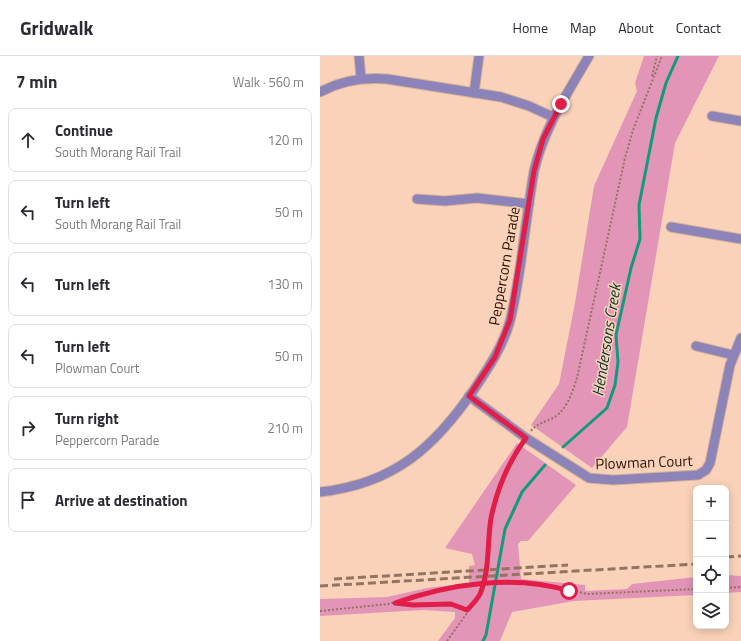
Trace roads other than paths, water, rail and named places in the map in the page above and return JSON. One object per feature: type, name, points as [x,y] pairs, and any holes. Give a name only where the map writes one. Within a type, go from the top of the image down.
[{"type":"street","points":[[359,56],[361,78]]},
{"type":"street","points":[[474,93],[480,56]]},
{"type":"street","name":"Peppercorn Parade","points":[[320,492],[340,489],[376,478],[410,460],[442,432],[469,396],[495,357],[510,320],[538,153],[553,117],[589,56]]},
{"type":"street","points":[[320,92],[337,84],[361,78],[387,79],[514,100],[553,117]]},
{"type":"street","points":[[712,116],[741,120]]},
{"type":"street","points":[[417,199],[445,201],[477,198],[529,204]]},
{"type":"street","points":[[671,227],[741,239]]},
{"type":"street","name":"Plowman Court","points":[[469,396],[526,438],[581,474],[596,480],[698,475],[706,470],[710,463],[733,355],[741,338]]},
{"type":"street","points":[[696,346],[733,355]]},
{"type":"waterway","name":"Hendersons Creek","points":[[563,447],[607,408],[615,385],[618,362],[616,335],[631,268],[640,239],[639,205],[656,118],[666,83],[678,56]]},
{"type":"waterway","name":"Hendersons Creek","points":[[483,641],[486,635],[505,529],[522,492],[545,465]]},
{"type":"railway","points":[[729,557],[741,556]]},
{"type":"railway","points":[[320,586],[693,564]]},
{"type":"railway","points":[[334,579],[568,565]]}]
